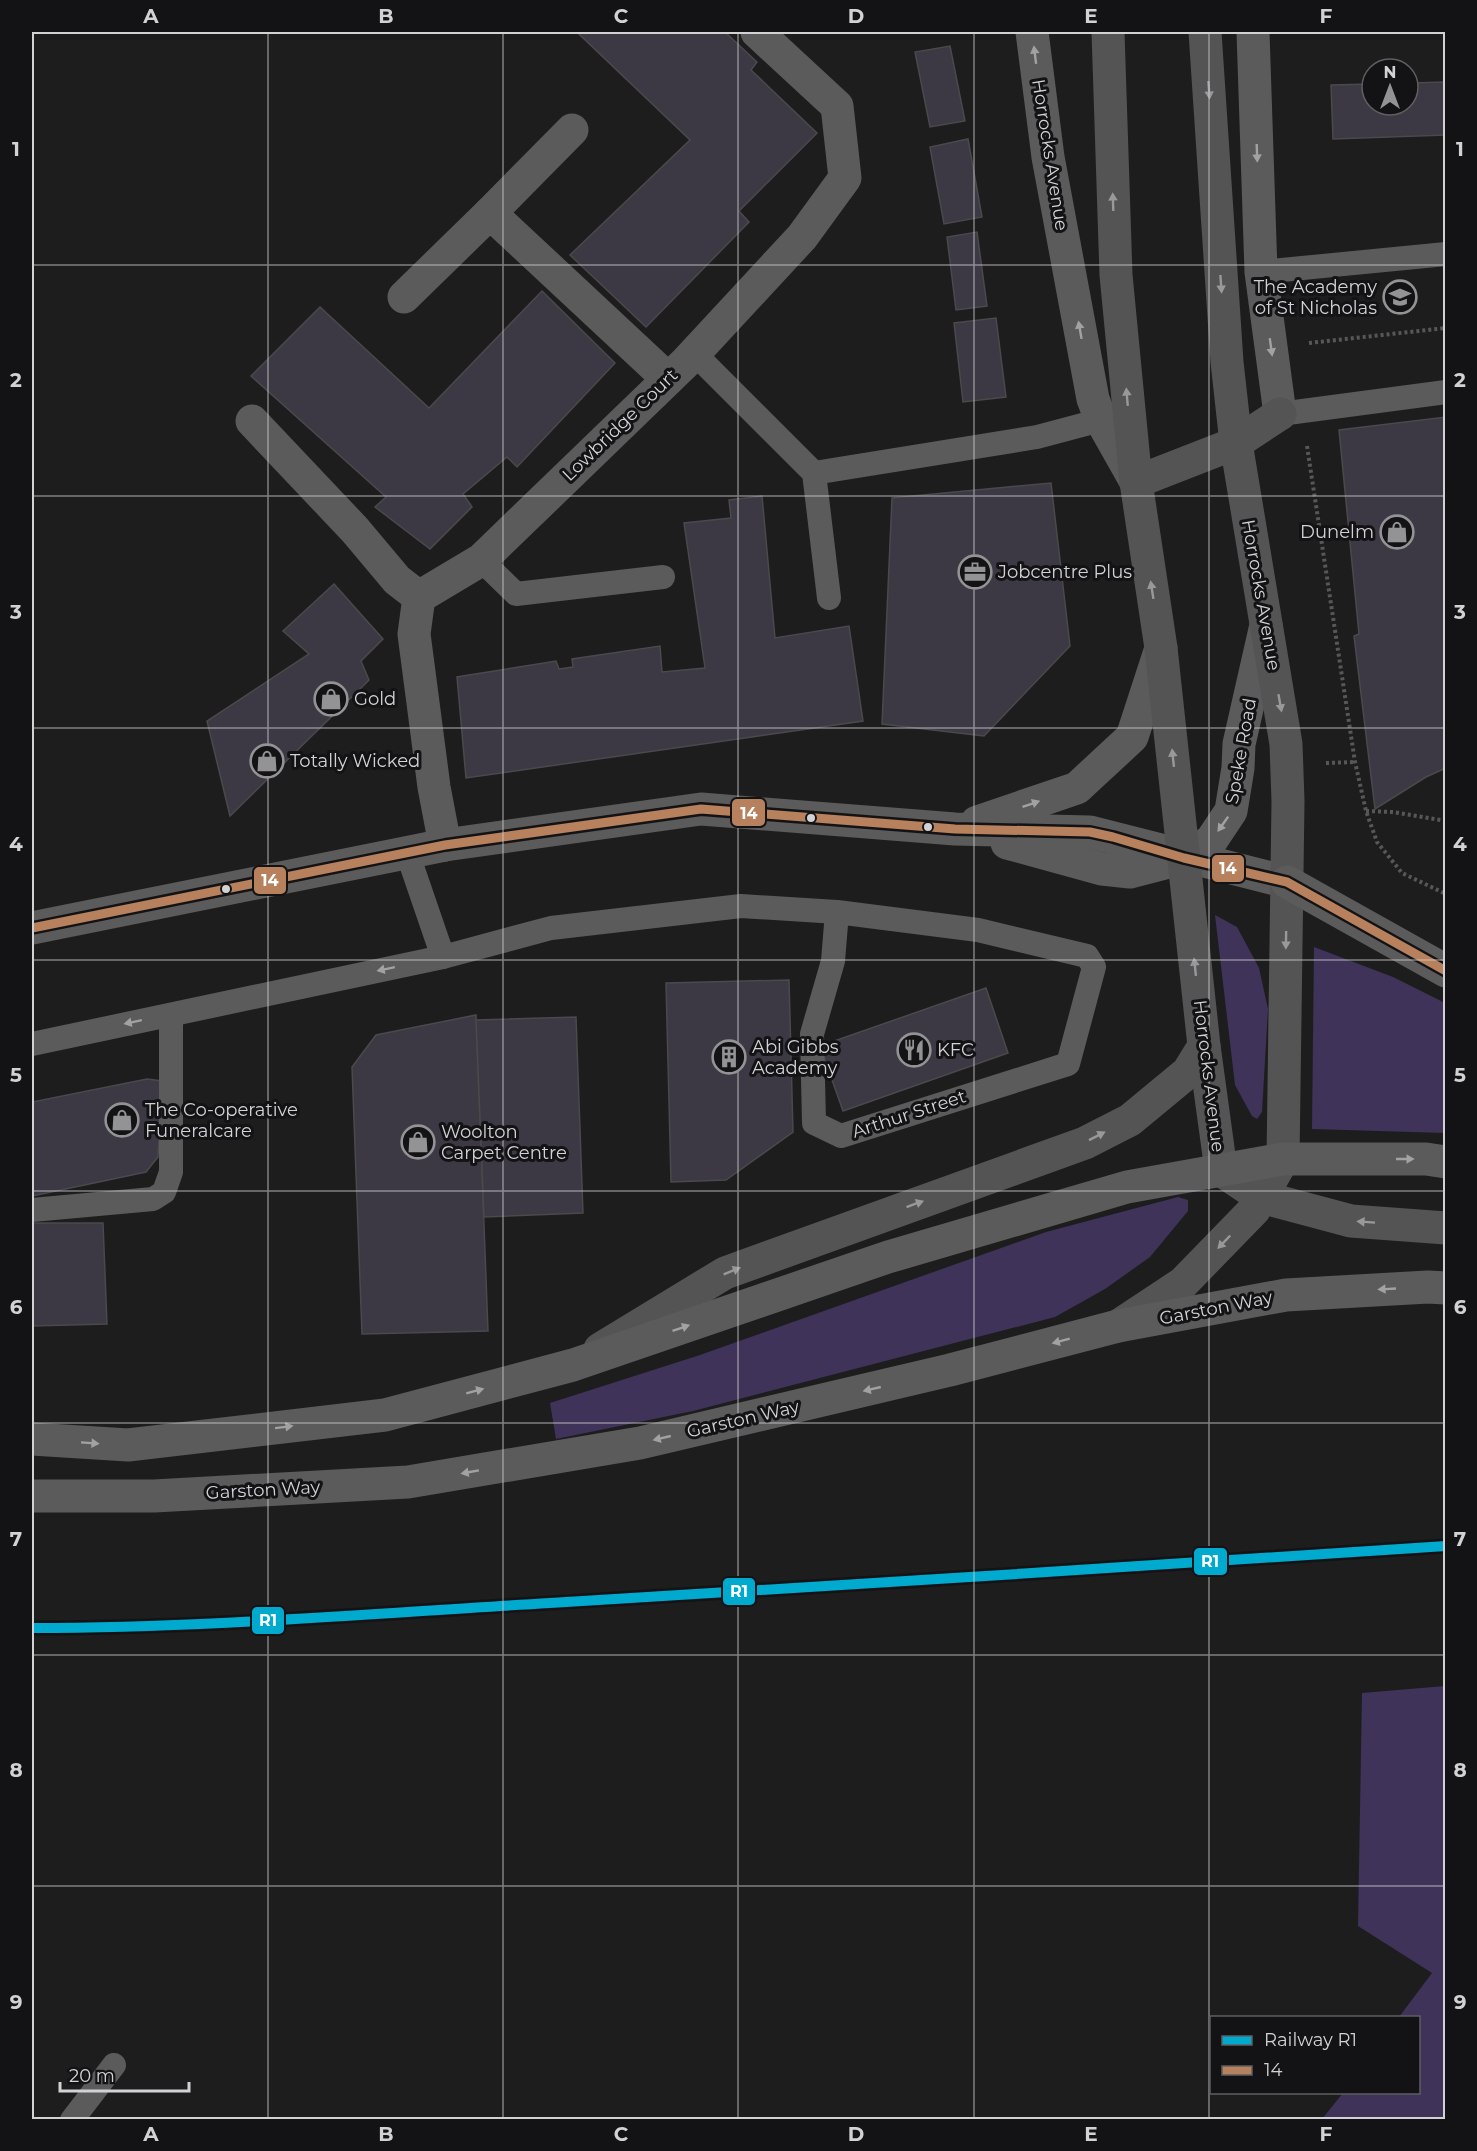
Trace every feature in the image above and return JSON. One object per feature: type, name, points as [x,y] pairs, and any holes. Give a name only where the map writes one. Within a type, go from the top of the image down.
[{"type":"highway","points":[[1287,882],[1446,971]]},
{"type":"highway","points":[[32,1439],[129,1445],[385,1415],[573,1365],[888,1257],[1127,1187],[1283,1159],[1426,1159],[1446,1162]]},
{"type":"highway","name":"Garston Way","points":[[32,1496],[154,1496],[408,1482],[640,1443],[950,1370],[1118,1326],[1286,1295],[1446,1288]]},
{"type":"main road","name":"Horrocks Avenue","points":[[1108,32],[1116,275],[1136,482],[1161,648],[1204,1046],[1221,1170]]},
{"type":"main road","name":"Horrocks Avenue","points":[[1205,32],[1227,362],[1236,443],[1286,744],[1287,882],[1283,1159]]},
{"type":"main road","points":[[1136,482],[1236,443],[1280,414]]},
{"type":"main road","points":[[573,1365],[725,1273],[1094,1138],[1130,1120],[1188,1072],[1204,1046]]},
{"type":"main road","points":[[1118,1326],[1183,1283],[1254,1210],[1283,1159]]},
{"type":"main road","points":[[1221,1170],[1262,1197],[1351,1221],[1446,1228]]},
{"type":"street","name":"Lowbridge Court","points":[[419,597],[481,560],[668,379],[802,237],[845,178],[837,106],[757,32]]},
{"type":"street","name":"Horrocks Avenue","points":[[1032,32],[1048,157],[1093,399],[1101,420],[1136,482]]},
{"type":"street","points":[[1254,32],[1261,272],[1280,414]]},
{"type":"street","points":[[404,297],[572,130]]},
{"type":"street","points":[[490,213],[668,379]]},
{"type":"street","points":[[252,421],[355,530],[397,580],[419,597],[414,633],[434,787],[445,844]]},
{"type":"street","name":"Speke Road","points":[[1184,858],[1211,841],[1231,811],[1238,768],[1239,744],[1266,625]]},
{"type":"street","points":[[956,830],[1077,788],[1132,736],[1161,648]]},
{"type":"street","points":[[32,928],[445,844],[701,809],[956,830],[1090,832],[1184,858],[1287,882]]},
{"type":"lane","points":[[1261,272],[1446,254]]},
{"type":"lane","points":[[694,353],[814,473],[829,598]]},
{"type":"lane","points":[[1280,414],[1446,392]]},
{"type":"lane","points":[[814,473],[1036,437],[1101,420]]},
{"type":"lane","points":[[481,560],[516,594],[663,577]]},
{"type":"lane","points":[[407,852],[443,957]]},
{"type":"lane","points":[[32,1044],[443,957],[551,928],[741,906],[837,912]]},
{"type":"lane","name":"Arthur Street","points":[[837,912],[978,930],[1087,956],[1094,967],[1068,1064],[841,1136],[814,1123],[812,1034],[833,960],[837,912]]},
{"type":"lane","points":[[32,1210],[153,1199],[164,1192],[171,1172],[171,1015]]},
{"type":"lane","points":[[72,2120],[114,2065]]},
{"type":"path","points":[[1271,348],[1446,328]]},
{"type":"path","points":[[1280,414],[1307,441],[1355,762],[1366,811],[1377,842],[1402,873],[1446,894]]},
{"type":"path","points":[[1366,811],[1393,812],[1446,820]]},
{"type":"shaded area","points":[[1215,915],[1237,927],[1259,968],[1268,1009],[1262,1112],[1257,1119],[1252,1116],[1235,1085]]},
{"type":"shaded area","points":[[1314,947],[1393,977],[1445,1003],[1445,1133],[1312,1129]]},
{"type":"shaded area","points":[[1178,1197],[1188,1200],[1188,1211],[1150,1257],[1105,1289],[1055,1317],[693,1411],[556,1439],[550,1403],[700,1355],[1046,1232]]},
{"type":"shaded area","points":[[1445,1686],[1445,2119],[1322,2119],[1342,2094],[1420,2094],[1420,2016],[1400,2016],[1432,1973],[1358,1926],[1362,1693]]},
{"type":"building","points":[[582,32],[725,32],[757,62],[751,70],[817,133],[739,211],[749,222],[646,327],[570,255],[690,140],[579,34]]},
{"type":"building","points":[[950,46],[965,121],[930,127],[915,52]]},
{"type":"building","points":[[1446,82],[1446,135],[1333,139],[1331,85],[1360,84],[1360,117],[1420,117],[1420,83]]},
{"type":"building","points":[[968,139],[982,217],[944,224],[930,147]]},
{"type":"building","points":[[977,232],[987,306],[956,310],[947,237]]},
{"type":"building","points":[[542,291],[615,363],[517,467],[507,457],[463,494],[472,507],[430,549],[375,507],[386,497],[251,376],[320,307],[429,408]]},
{"type":"building","points":[[996,318],[1006,397],[963,402],[954,323]]},
{"type":"building","name":"Dunelm","points":[[1446,417],[1446,768],[1426,777],[1375,809],[1354,636],[1359,634],[1339,430]]},
{"type":"building","name":"Jobcentre Plus","points":[[1051,483],[1070,646],[984,736],[882,724],[892,498]]},
{"type":"building","points":[[762,496],[775,638],[849,626],[863,721],[466,778],[457,677],[556,661],[559,669],[573,667],[572,659],[660,646],[662,672],[705,668],[684,523],[731,518],[729,500]]},
{"type":"building","points":[[334,584],[383,639],[361,661],[369,680],[230,816],[207,721],[309,654],[283,631]]},
{"type":"building","name":"Abi Gibbs Academy","points":[[789,980],[793,1132],[726,1180],[671,1182],[666,983]]},
{"type":"building","name":"KFC","points":[[986,988],[1008,1053],[843,1111],[820,1046]]},
{"type":"building","name":"Woolton Carpet Centre","points":[[476,1015],[488,1331],[362,1334],[352,1067],[376,1035]]},
{"type":"building","points":[[576,1017],[583,1213],[484,1217],[476,1020]]},
{"type":"building","points":[[147,1079],[162,1081],[158,1157],[146,1172],[32,1196],[32,1102]]},
{"type":"building","points":[[32,1223],[103,1223],[107,1324],[32,1326]]},
{"type":"rail line","name":"R1","points":[[32,1628],[161,1626],[291,1619],[1446,1546]]},
{"type":"transit line","name":"14","points":[[32,928],[445,845],[701,809],[955,829],[1090,832],[1113,837],[1184,858],[1287,882],[1446,971]]},
{"type":"place","name":"The Academy of St Nicholas","points":[[1400,297]]},
{"type":"place","name":"Dunelm","points":[[1397,532]]},
{"type":"place","name":"Jobcentre Plus","points":[[975,572]]},
{"type":"place","name":"Gold","points":[[331,699]]},
{"type":"place","name":"Totally Wicked","points":[[267,761]]},
{"type":"place","name":"KFC","points":[[914,1050]]},
{"type":"place","name":"Abi Gibbs Academy","points":[[729,1057]]},
{"type":"place","name":"The Co-operative Funeralcare","points":[[122,1120]]},
{"type":"place","name":"Woolton Carpet Centre","points":[[418,1142]]}]
